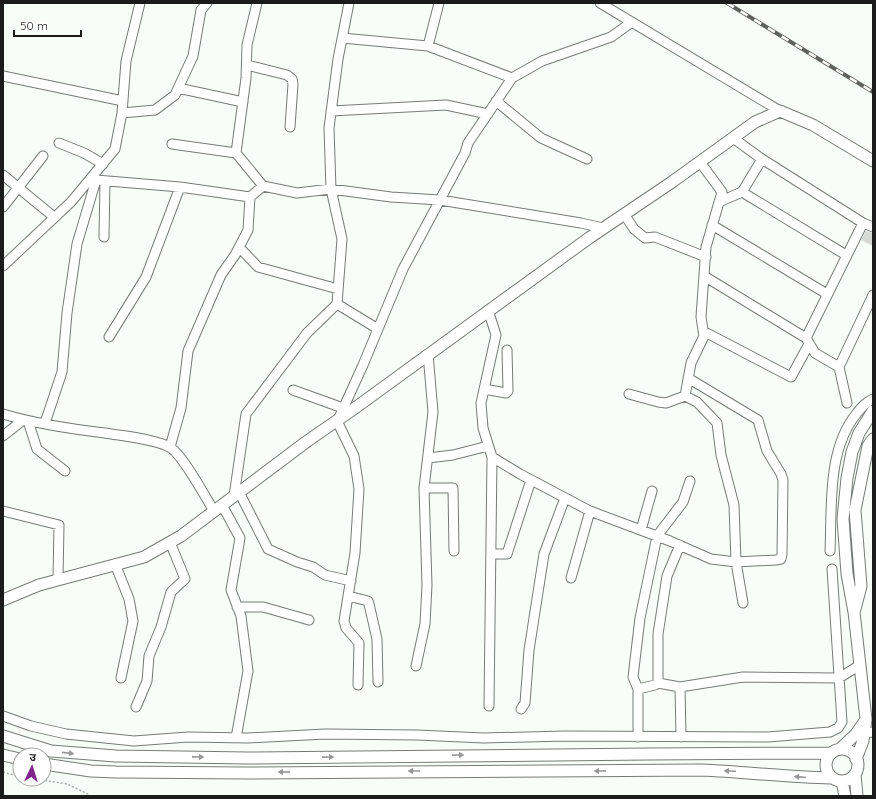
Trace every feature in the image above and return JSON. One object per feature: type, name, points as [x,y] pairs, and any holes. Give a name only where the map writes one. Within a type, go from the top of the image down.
[{"type":"main road","points":[[3,600],[58,579],[144,557],[182,536],[306,442],[488,310],[755,122],[780,111],[813,125],[873,161]]},
{"type":"main road","points":[[856,759],[863,741],[869,733],[866,719],[854,612],[847,574],[843,519],[847,478],[852,452],[859,433],[873,411]]},
{"type":"main road","points":[[854,612],[861,586],[855,510],[868,446],[873,439]]},
{"type":"main road","points":[[845,796],[837,779],[826,770],[825,766],[828,757],[856,734],[866,719]]},
{"type":"main road","points":[[3,736],[51,751],[116,756],[247,758],[648,754],[848,750],[854,755],[858,766],[855,774],[850,779],[837,779],[702,770],[247,773],[116,772],[52,765]]},
{"type":"main road","points":[[855,774],[857,796]]},
{"type":"street","points":[[45,423],[62,372],[67,313],[77,244],[103,164],[115,149],[122,113],[126,61],[140,3]]},
{"type":"street","points":[[122,113],[155,110],[175,95],[193,56],[201,10],[208,3]]},
{"type":"street","points":[[236,153],[247,65],[247,45],[256,3]]},
{"type":"street","points":[[349,3],[338,59],[329,128],[331,189],[342,239],[337,304],[307,333],[246,414],[236,494],[268,549],[297,562],[313,566],[326,575],[351,581]]},
{"type":"street","points":[[428,46],[439,3]]},
{"type":"street","points":[[600,3],[780,111]]},
{"type":"street","points":[[358,685],[359,643],[344,625],[355,553],[359,489],[354,456],[337,420],[378,329],[403,268],[468,144],[512,78],[542,61],[611,37],[632,22]]},
{"type":"street","points":[[342,38],[428,46],[512,78]]},
{"type":"street","points":[[247,65],[287,75],[292,79],[290,127]]},
{"type":"street","points":[[3,76],[123,101]]},
{"type":"street","points":[[178,88],[243,102]]},
{"type":"street","points":[[496,101],[541,138],[586,159]]},
{"type":"street","points":[[331,111],[446,105],[488,114]]},
{"type":"street","points":[[733,138],[762,159],[873,227]]},
{"type":"street","points":[[59,143],[84,153],[103,164]]},
{"type":"street","points":[[172,144],[236,153],[263,186],[297,192],[331,189],[390,197],[440,200],[603,228]]},
{"type":"street","points":[[3,207],[43,156]]},
{"type":"street","points":[[719,202],[742,192],[762,159]]},
{"type":"street","points":[[685,396],[691,363],[704,336],[701,317],[706,246],[722,192],[700,162]]},
{"type":"street","points":[[3,175],[54,217]]},
{"type":"street","points":[[97,180],[104,237]]},
{"type":"street","points":[[3,266],[54,217],[97,180],[180,187],[250,197]]},
{"type":"street","points":[[170,448],[182,403],[188,351],[221,275],[235,255],[248,230],[250,197],[263,186]]},
{"type":"street","points":[[109,337],[146,276],[180,187]]},
{"type":"street","points":[[742,192],[846,255]]},
{"type":"street","points":[[624,214],[634,229],[645,238],[656,237],[706,257]]},
{"type":"street","points":[[703,331],[791,377],[827,294],[863,222]]},
{"type":"street","points":[[712,225],[827,294]]},
{"type":"street","points":[[239,247],[258,267],[338,289]]},
{"type":"street","points":[[704,276],[807,341],[815,353],[840,367]]},
{"type":"street","points":[[847,403],[840,367],[873,295]]},
{"type":"street","points":[[337,304],[378,329]]},
{"type":"street","points":[[488,310],[496,335],[481,403],[483,428],[492,457],[489,706]]},
{"type":"street","points":[[484,389],[506,393],[508,391],[507,350]]},
{"type":"street","points":[[416,666],[425,624],[427,585],[424,488],[433,412],[428,354]]},
{"type":"street","points":[[492,457],[531,480],[590,510],[680,545],[711,559],[736,562],[781,559],[783,480],[767,451],[758,420],[688,378]]},
{"type":"street","points":[[293,390],[343,408]]},
{"type":"street","points":[[630,394],[666,403],[685,396],[697,402],[717,423],[722,455],[734,505],[736,562],[744,603]]},
{"type":"street","points":[[830,551],[834,474],[840,442],[849,422],[865,403],[873,399]]},
{"type":"street","points":[[3,414],[25,421],[146,439],[170,448],[180,457],[240,538],[232,590],[241,616],[248,671],[236,738]]},
{"type":"street","points":[[3,436],[25,421]]},
{"type":"street","points":[[25,421],[37,449],[65,471]]},
{"type":"street","points":[[428,458],[453,455],[488,446]]},
{"type":"street","points":[[491,554],[507,554],[531,480]]},
{"type":"street","points":[[638,737],[638,689],[633,677],[639,624],[657,536],[683,502],[690,481]]},
{"type":"street","points":[[424,488],[453,488],[454,551]]},
{"type":"street","points":[[641,530],[652,491]]},
{"type":"street","points":[[521,709],[525,703],[529,650],[544,554],[565,498]]},
{"type":"street","points":[[571,578],[590,510]]},
{"type":"street","points":[[3,511],[59,525],[58,579]]},
{"type":"street","points":[[136,706],[146,681],[149,656],[161,627],[171,592],[185,579],[170,542]]},
{"type":"street","points":[[658,683],[658,634],[667,576],[680,545]]},
{"type":"street","points":[[115,564],[129,599],[133,621],[121,678]]},
{"type":"street","points":[[3,716],[31,726],[66,734],[126,741],[194,737],[236,738],[325,734],[417,735],[484,738],[768,737],[834,731],[842,722],[832,569]]},
{"type":"street","points":[[348,596],[368,601],[377,639],[378,682]]},
{"type":"street","points":[[237,607],[263,607],[308,620]]},
{"type":"street","points":[[638,689],[658,683],[680,687],[743,677],[839,678],[860,665]]},
{"type":"street","points":[[680,687],[681,737]]},
{"type":"path","points":[[52,782],[67,784],[90,795]]},
{"type":"building","points":[[866,231],[873,233],[873,246],[861,240]]},
{"type":"railway","points":[[727,3],[873,92]]}]
